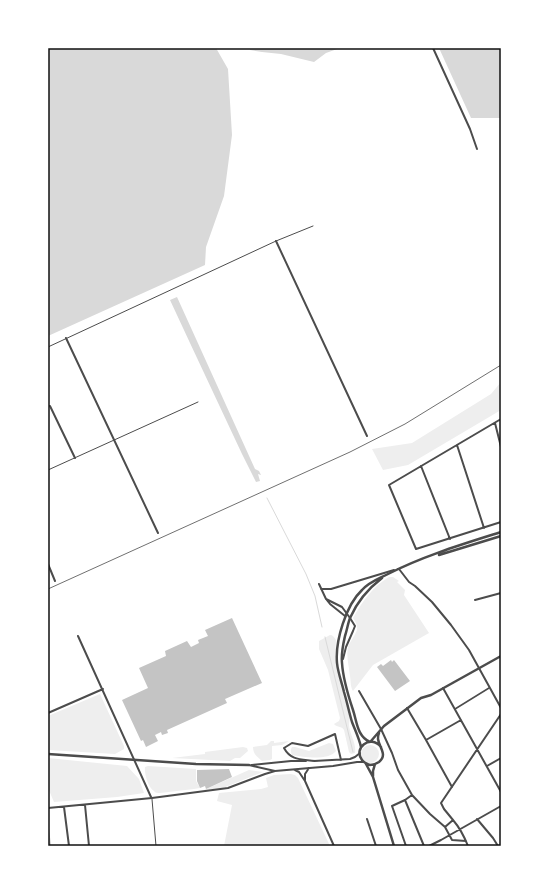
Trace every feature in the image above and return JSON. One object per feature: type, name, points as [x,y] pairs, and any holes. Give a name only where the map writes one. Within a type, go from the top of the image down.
[{"type":"street","points":[[433,48],[470,129],[477,149]]},
{"type":"street","points":[[276,242],[367,436]]},
{"type":"street","points":[[66,338],[158,533]]},
{"type":"street","points":[[50,406],[74,458]]},
{"type":"street","points":[[501,419],[389,485],[416,549],[501,522]]},
{"type":"street","points":[[495,423],[501,447]]},
{"type":"street","points":[[457,445],[484,528]]},
{"type":"street","points":[[421,466],[450,539]]},
{"type":"street","points":[[394,846],[373,777],[361,758],[359,739],[351,720],[337,663],[338,643],[346,614],[360,591],[375,580],[455,547],[501,532]]},
{"type":"street","points":[[421,560],[501,536]]},
{"type":"street","points":[[48,564],[55,581]]},
{"type":"street","points":[[321,589],[331,590],[399,569]]},
{"type":"street","points":[[399,569],[409,582],[432,602],[451,625],[469,650],[501,708]]},
{"type":"street","points":[[381,747],[375,742],[366,740],[362,737],[348,691],[342,661],[342,646],[350,618],[365,594],[384,576]]},
{"type":"street","points":[[319,584],[330,604],[346,614]]},
{"type":"street","points":[[475,600],[501,593]]},
{"type":"street","points":[[326,599],[340,606],[354,623],[355,628],[348,642],[342,661]]},
{"type":"street","points":[[78,636],[152,798]]},
{"type":"street","points":[[361,747],[370,741],[381,729],[407,708],[423,697],[431,695],[501,656]]},
{"type":"street","points":[[443,688],[501,792]]},
{"type":"street","points":[[455,708],[490,688]]},
{"type":"street","points":[[48,713],[103,689]]},
{"type":"street","points":[[359,691],[381,729],[398,770],[412,795],[445,827],[452,840],[466,841]]},
{"type":"street","points":[[407,708],[452,787]]},
{"type":"street","points":[[468,846],[460,829],[441,803],[501,714]]},
{"type":"street","points":[[426,740],[461,720]]},
{"type":"street","points":[[48,808],[152,798],[228,788],[275,771],[333,766],[357,762],[369,765],[375,764],[378,763],[382,757],[383,750],[378,740],[379,732]]},
{"type":"street","points":[[315,761],[292,757],[287,754],[284,748],[292,743],[308,746],[335,734],[341,760]]},
{"type":"street","points":[[48,754],[196,764],[249,765],[291,761],[341,760],[352,758],[360,753]]},
{"type":"street","points":[[487,766],[501,758]]},
{"type":"street","points":[[373,777],[375,764]]},
{"type":"street","points":[[249,765],[275,771]]},
{"type":"street","points":[[305,781],[305,774],[309,768]]},
{"type":"street","points":[[294,770],[299,772],[305,781],[334,846]]},
{"type":"street","points":[[406,846],[392,806],[412,795]]},
{"type":"street","points":[[405,800],[424,846]]},
{"type":"street","points":[[85,805],[89,846]]},
{"type":"street","points":[[428,846],[442,840],[501,806]]},
{"type":"street","points":[[64,807],[69,846]]},
{"type":"street","points":[[367,819],[376,846]]},
{"type":"street","points":[[477,819],[498,846]]},
{"type":"street","points":[[445,827],[453,820]]},
{"type":"lane","points":[[48,347],[313,226]]},
{"type":"lane","points":[[48,470],[198,402]]},
{"type":"lane","points":[[152,798],[156,846]]},
{"type":"shaded area","points":[[48,48],[216,48],[228,69],[232,135],[224,196],[206,247],[205,265],[48,336]]},
{"type":"shaded area","points":[[250,48],[340,48],[326,53],[314,62],[281,54],[250,50]]},
{"type":"shaded area","points":[[439,48],[501,48],[501,118],[471,118]]},
{"type":"shaded area","points":[[177,297],[255,469],[259,471],[261,475],[258,474],[260,481],[256,482],[242,454],[170,300]]},
{"type":"shaded area","points":[[501,382],[501,410],[408,465],[383,470],[372,449],[412,443],[491,394]]},
{"type":"shaded area","points":[[389,577],[393,577],[399,581],[397,582],[405,590],[404,595],[429,633],[373,665],[353,691],[347,654],[348,647],[357,630],[357,625],[353,618],[368,595]]},
{"type":"shaded area","points":[[330,635],[336,640],[335,658],[350,719],[349,727],[355,749],[355,753],[351,754],[349,752],[344,730],[334,724],[339,721],[340,718],[328,670],[319,649],[319,641]]},
{"type":"shaded area","points":[[100,694],[124,749],[115,754],[48,750],[48,716]]},
{"type":"shaded area","points":[[271,741],[274,741],[274,743],[289,741],[282,745],[272,746],[272,759],[262,761],[257,757],[253,747],[267,745]]},
{"type":"shaded area","points":[[329,743],[333,744],[336,751],[327,756],[316,758],[303,757],[292,755],[291,752],[292,747],[309,751]]},
{"type":"shaded area","points":[[370,745],[376,748],[379,754],[376,760],[370,763],[364,760],[361,754],[364,748]]},
{"type":"shaded area","points":[[243,747],[247,748],[248,751],[240,758],[235,758],[230,761],[172,758],[205,754],[205,752]]},
{"type":"shaded area","points":[[48,758],[127,766],[139,779],[144,793],[117,797],[54,802],[48,788]]},
{"type":"shaded area","points":[[145,767],[196,769],[196,781],[200,788],[156,793],[150,787],[147,780]]},
{"type":"shaded area","points":[[249,770],[263,772],[223,788],[204,790]]},
{"type":"shaded area","points":[[291,774],[298,778],[330,846],[224,846],[232,805],[217,801],[219,793],[261,789],[268,787],[266,778],[274,775]]},
{"type":"building","points":[[232,618],[262,683],[225,699],[227,703],[167,730],[168,733],[162,735],[161,732],[155,735],[158,741],[146,747],[143,740],[141,741],[122,700],[148,688],[139,668],[166,656],[165,651],[187,641],[191,647],[199,643],[198,640],[208,636],[205,630]]},
{"type":"building","points":[[391,660],[392,662],[394,660],[410,681],[395,691],[377,667],[381,664],[383,666]]},
{"type":"building","points":[[229,769],[232,777],[206,789],[205,786],[200,788],[197,781],[197,770]]},
{"type":"building","points":[[49,828],[51,846],[48,846]]},
{"type":"waterway","points":[[267,498],[306,574],[315,596],[322,627]]},
{"type":"waterway","points":[[325,637],[353,752]]},
{"type":"railway","points":[[48,589],[350,452],[405,424],[501,365]]}]
